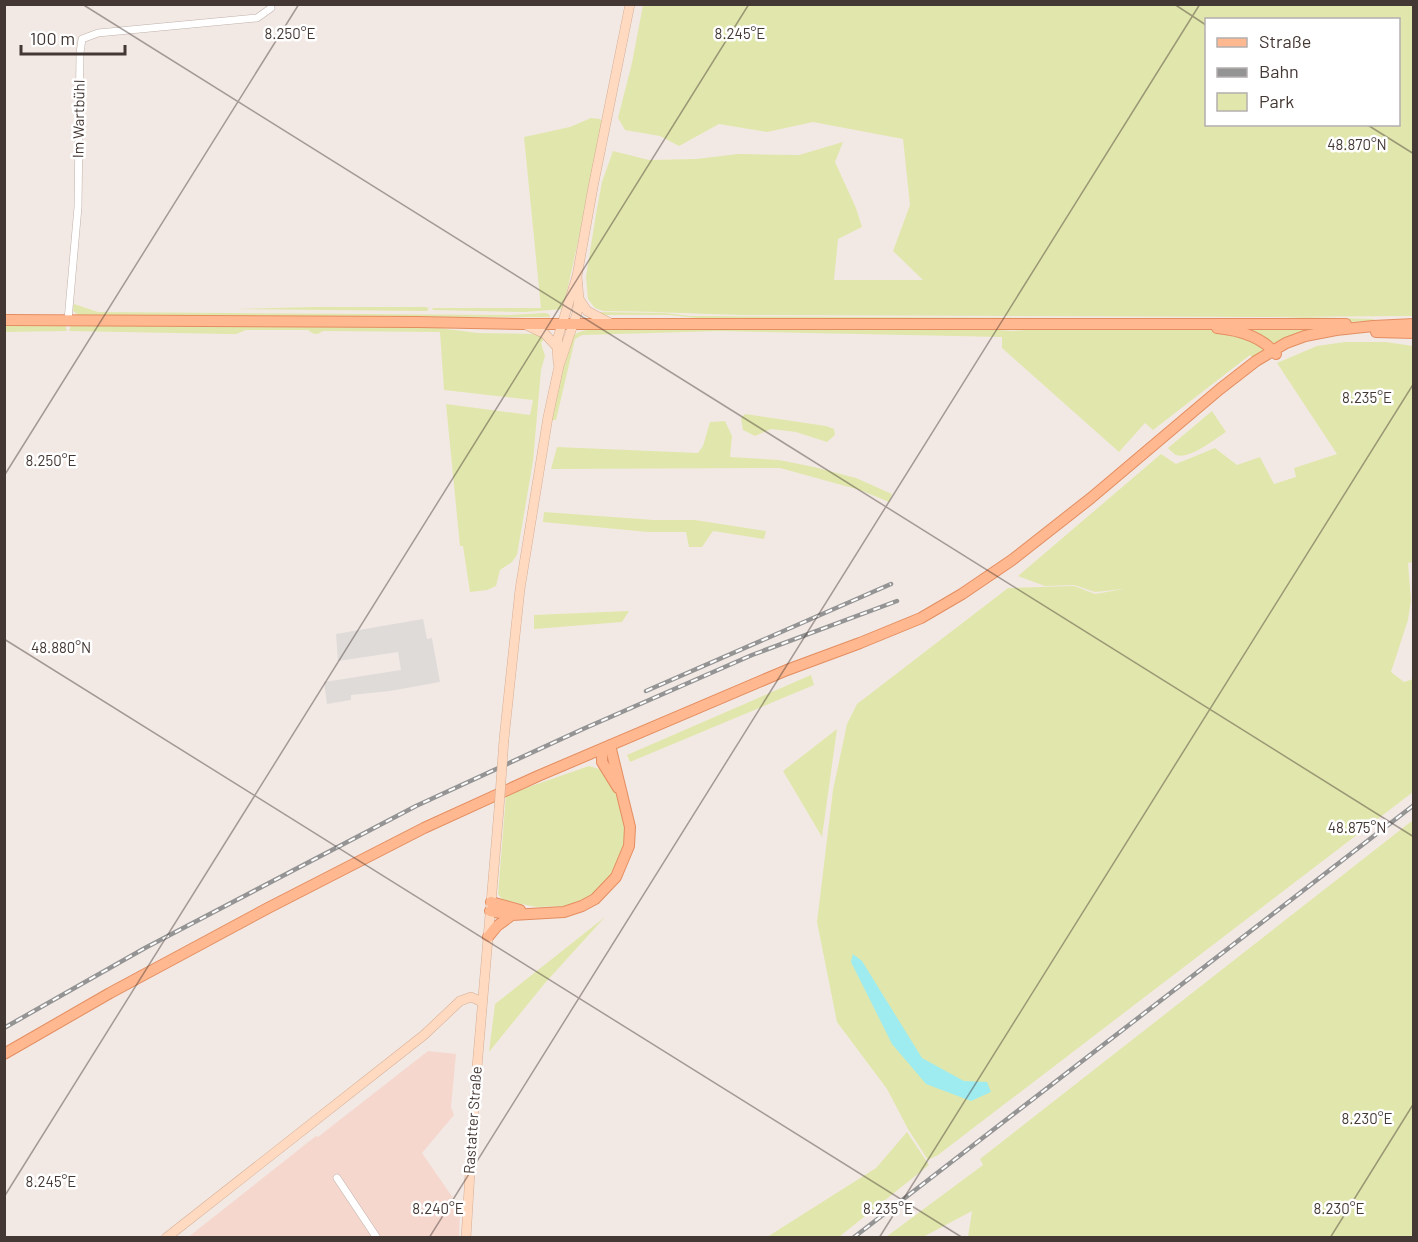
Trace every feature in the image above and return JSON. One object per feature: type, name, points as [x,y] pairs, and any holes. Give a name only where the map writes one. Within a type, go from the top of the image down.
[{"type":"main road","points":[[4,320],[524,324],[1196,324],[1227,322],[1373,326],[1413,324]]},
{"type":"main road","points":[[1196,324],[1244,334],[1262,342],[1274,352]]},
{"type":"main road","points":[[4,1054],[110,993],[424,828],[787,670],[921,618],[1012,560],[1091,498],[1256,361],[1305,336],[1373,326]]},
{"type":"main road","points":[[1274,352],[1321,338],[1364,332],[1413,333]]},
{"type":"main road","points":[[606,747],[602,762],[622,793]]},
{"type":"main road","points":[[490,907],[512,915],[564,912],[582,906],[606,889],[616,877],[629,846],[630,827],[622,793],[606,747]]},
{"type":"main road","points":[[576,760],[606,770]]},
{"type":"main road","points":[[490,907],[529,913]]},
{"type":"main road","points":[[488,938],[512,915]]},
{"type":"street","points":[[559,366],[630,4]]},
{"type":"street","name":"Im Wartbühl","points":[[69,320],[78,207],[82,39],[98,33],[257,18],[271,8]]},
{"type":"street","points":[[556,347],[579,299],[577,276]]},
{"type":"street","points":[[579,299],[587,311],[612,324]]},
{"type":"street","points":[[524,324],[545,334],[556,347],[559,366]]},
{"type":"street","name":"Rastatter Straße","points":[[466,1238],[482,1002],[504,739],[520,589],[548,417],[559,366]]},
{"type":"street","points":[[166,1238],[414,1043],[456,1005],[482,1002]]},
{"type":"street","points":[[337,1178],[377,1238]]},
{"type":"shaded area","points":[[423,619],[427,639],[432,638],[440,682],[351,695],[351,700],[327,704],[324,682],[401,670],[398,652],[338,661],[336,634]]},
{"type":"shaded area","points":[[428,1051],[456,1054],[451,1107],[454,1115],[422,1153],[460,1208],[459,1237],[187,1238],[316,1136],[318,1137]]},
{"type":"green space","points":[[643,5],[1413,5],[1413,316],[743,315],[603,311],[595,308],[588,299],[586,277],[602,182],[613,151],[649,160],[696,159],[738,154],[799,155],[843,142],[835,162],[862,227],[838,239],[834,280],[923,280],[893,251],[910,205],[903,139],[813,122],[767,132],[719,124],[679,146],[660,136],[625,130],[618,118]]},
{"type":"green space","points":[[591,118],[600,119],[604,125],[563,309],[525,312],[433,310],[432,308],[541,308],[524,137],[570,127]]},
{"type":"green space","points":[[74,304],[98,312],[509,315],[545,313],[550,317],[80,316],[73,311]]},
{"type":"green space","points":[[429,308],[427,311],[235,309]]},
{"type":"green space","points":[[598,312],[665,313],[690,316],[1374,319],[1373,321],[1352,322],[697,318],[669,315],[603,315]]},
{"type":"green space","points":[[4,324],[65,325],[67,331],[5,332]]},
{"type":"green space","points":[[71,325],[431,327],[478,333],[538,334],[545,338],[541,343],[545,356],[541,370],[533,461],[517,555],[512,562],[500,570],[496,586],[487,590],[470,592],[463,546],[460,546],[446,404],[530,415],[533,400],[444,390],[440,332],[323,331],[316,334],[308,330],[246,330],[228,334],[69,331]]},
{"type":"green space","points":[[1222,325],[1319,326],[1274,344]]},
{"type":"green space","points":[[697,328],[975,328],[1011,331],[1058,328],[1212,329],[1243,336],[1264,349],[1253,358],[1250,355],[1153,430],[1145,423],[1119,452],[1002,348],[1002,337],[720,331],[582,335],[575,339],[556,420],[551,420],[570,342],[581,331]]},
{"type":"green space","points":[[1345,342],[1386,342],[1413,346],[1413,562],[1408,563],[1411,600],[1408,620],[1391,672],[1404,682],[1413,679],[1413,792],[938,1155],[928,1160],[908,1129],[887,1089],[837,1022],[817,922],[833,790],[847,724],[857,704],[1008,588],[1074,586],[1095,594],[1124,589],[1095,592],[1074,585],[1045,586],[1018,576],[1161,454],[1176,464],[1215,448],[1237,465],[1260,457],[1274,484],[1296,477],[1294,468],[1337,454],[1277,363],[1317,346]]},
{"type":"green space","points":[[1212,411],[1226,432],[1202,448],[1181,456],[1168,448]]},
{"type":"green space","points":[[745,414],[826,426],[834,429],[835,435],[827,442],[796,432],[771,429],[755,436],[743,430],[741,418]]},
{"type":"green space","points":[[725,421],[732,436],[730,457],[779,460],[856,478],[892,494],[889,502],[860,490],[780,468],[551,469],[557,447],[698,453],[703,446],[710,422]]},
{"type":"green space","points":[[544,512],[654,520],[695,520],[766,531],[764,539],[713,531],[702,547],[689,547],[686,532],[648,532],[543,522]]},
{"type":"green space","points":[[629,611],[622,622],[534,629],[534,615]]},
{"type":"green space","points":[[811,675],[814,685],[630,762],[627,755]]},
{"type":"green space","points":[[837,729],[822,837],[783,771]]},
{"type":"green space","points":[[589,766],[603,770],[614,785],[628,836],[613,875],[591,896],[566,906],[536,907],[503,900],[498,894],[506,795]]},
{"type":"green space","points":[[1413,820],[1413,1237],[968,1237],[972,1211],[923,1237],[886,1237],[983,1165],[980,1159]]},
{"type":"green space","points":[[605,917],[545,983],[489,1052],[495,1004]]},
{"type":"green space","points":[[907,1132],[929,1165],[839,1237],[767,1237],[876,1168]]},
{"type":"water","points":[[853,954],[862,961],[922,1058],[964,1081],[987,1082],[991,1092],[971,1101],[926,1084],[892,1044],[851,962]]},
{"type":"railway","points":[[646,691],[891,584]]},
{"type":"railway","points":[[4,1028],[145,948],[416,806],[752,655],[897,601]]},
{"type":"railway","points":[[853,1238],[1414,805]]}]
